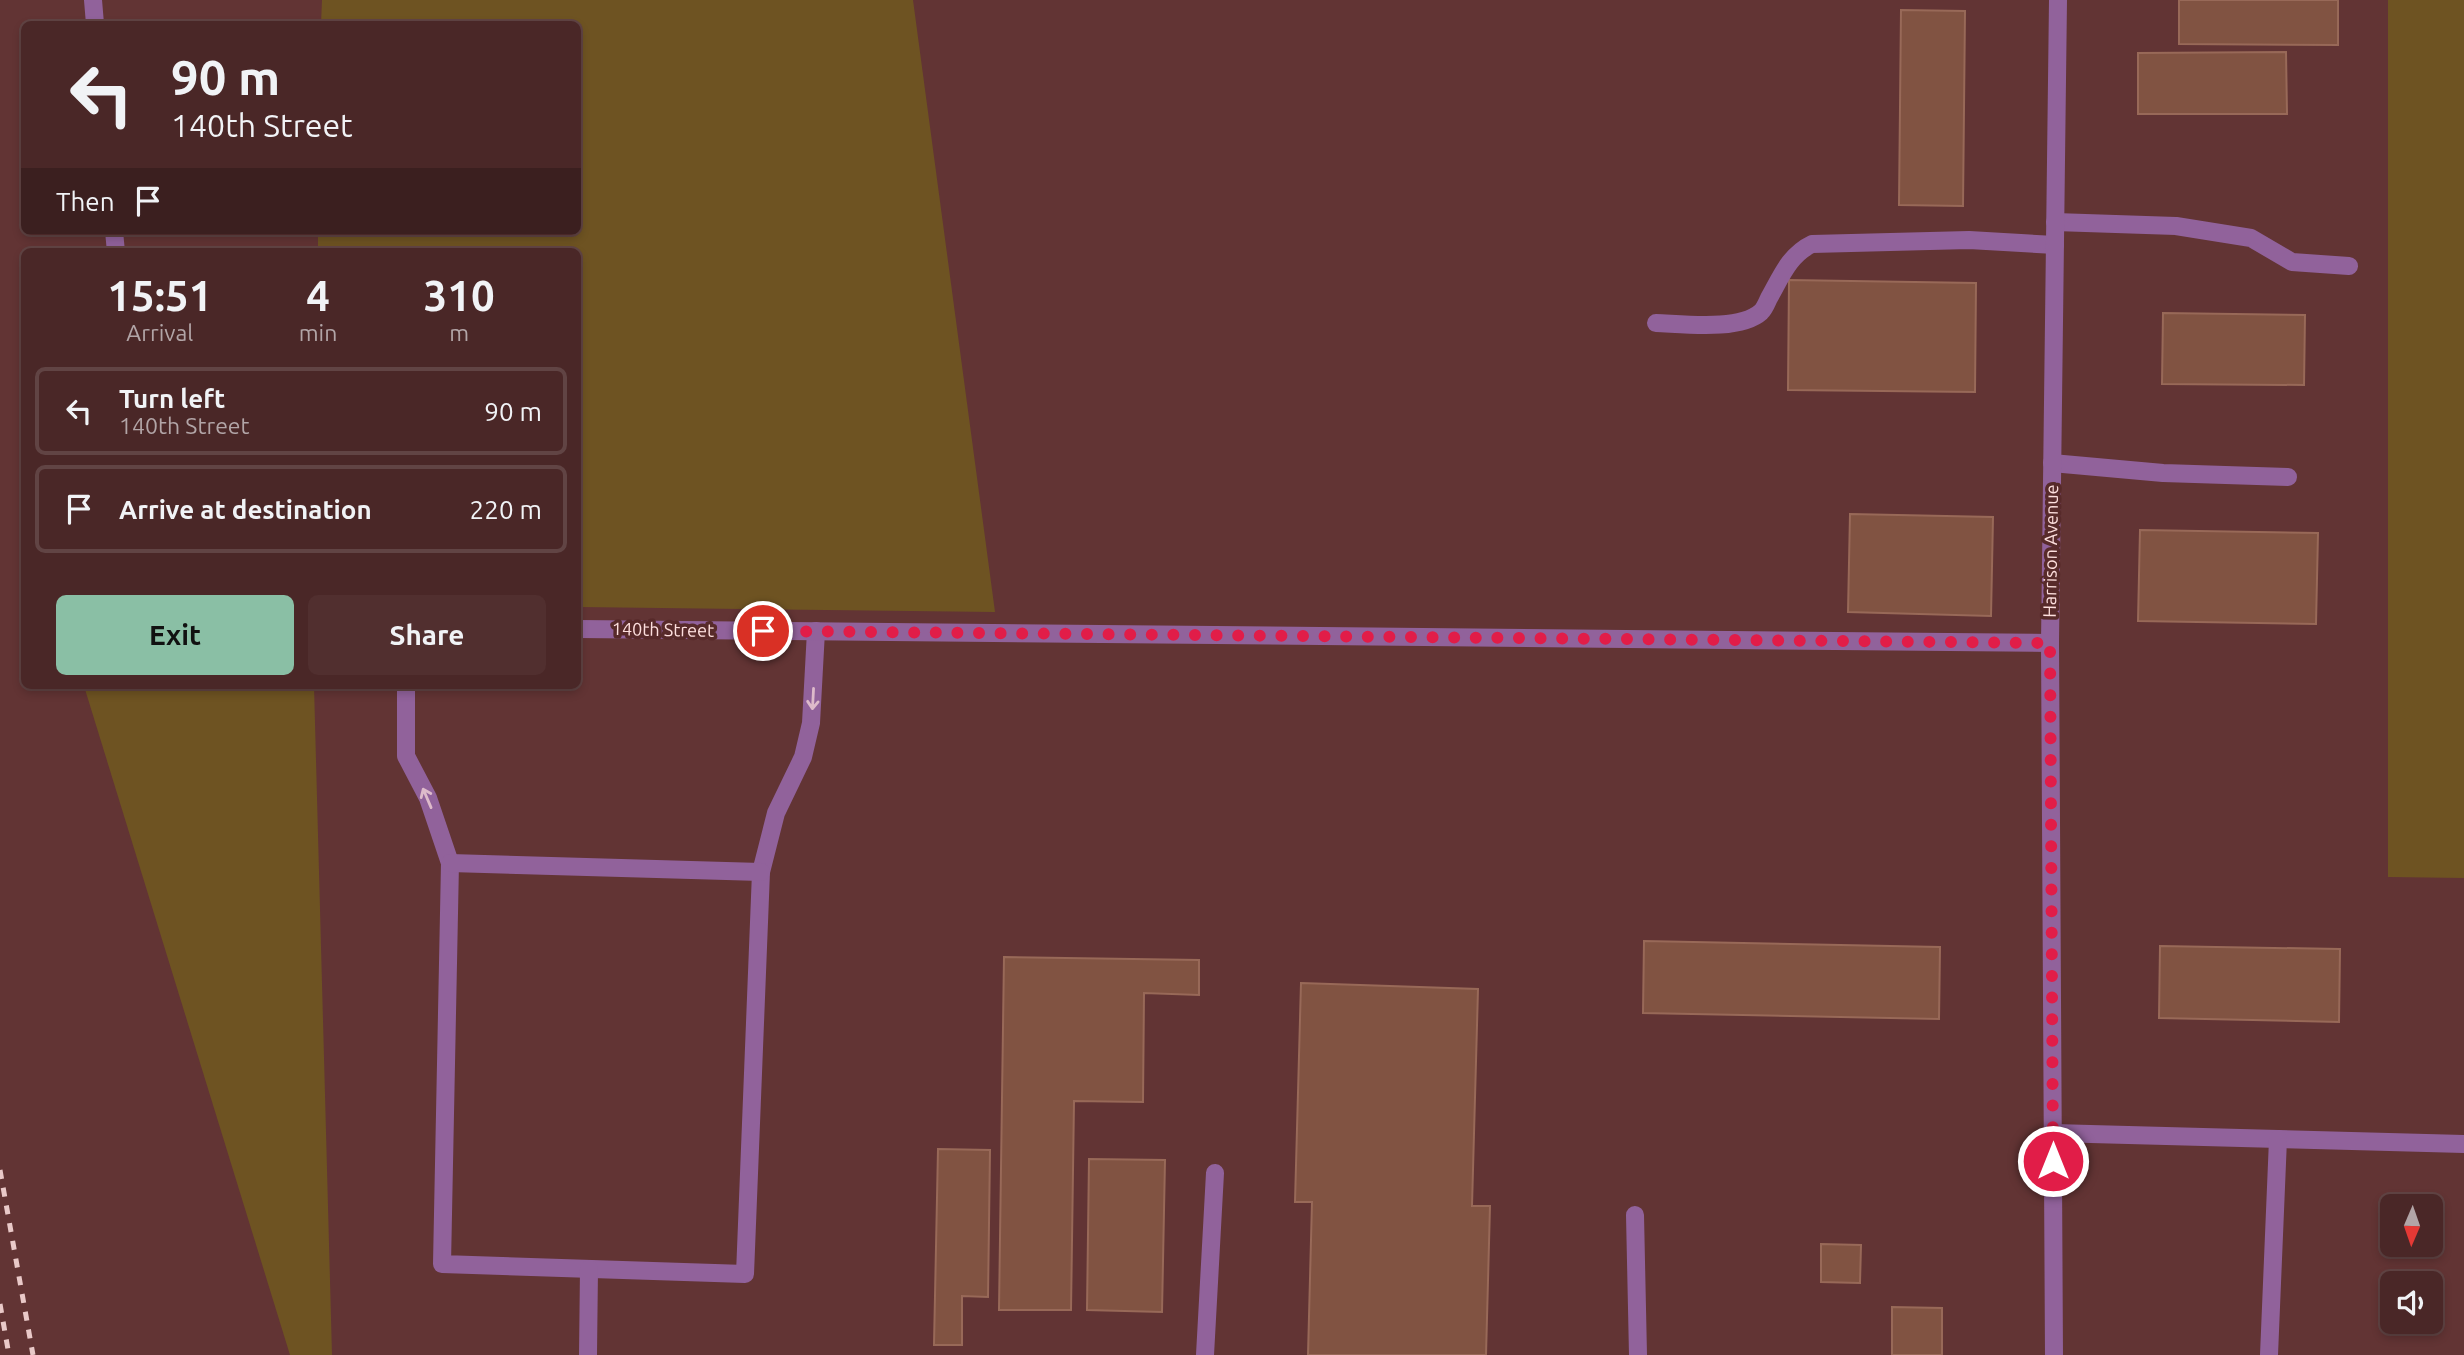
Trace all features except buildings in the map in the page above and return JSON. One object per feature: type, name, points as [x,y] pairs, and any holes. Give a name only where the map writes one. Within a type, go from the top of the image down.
[{"type":"street","points":[[93,0],[95,21]]},
{"type":"street","name":"Harrison Avenue","points":[[2054,1355],[2050,643],[2058,0]]},
{"type":"street","points":[[2055,222],[2176,226],[2251,238],[2292,262],[2349,266]]},
{"type":"street","points":[[1656,323],[1699,325],[1744,321],[1762,311],[1790,260],[1799,250],[1812,244],[1969,240],[2055,245]]},
{"type":"street","points":[[2052,463],[2163,473],[2288,477]]},
{"type":"street","name":"140th Street","points":[[581,629],[2050,643]]},
{"type":"street","points":[[406,689],[406,756],[428,798],[450,863],[442,1264],[745,1274],[761,872],[776,813],[803,757],[811,723],[816,631]]},
{"type":"street","points":[[450,863],[761,872]]},
{"type":"street","points":[[2053,1133],[2464,1144]]},
{"type":"street","points":[[2269,1355],[2278,1139]]},
{"type":"street","points":[[1205,1355],[1215,1173]]},
{"type":"street","points":[[1635,1215],[1637,1355]]},
{"type":"street","points":[[588,1355],[589,1269]]},
{"type":"shaded area","points":[[322,0],[913,0],[995,612],[581,607],[581,248],[318,248],[318,235],[581,235],[581,21],[321,21]]},
{"type":"shaded area","points":[[2388,0],[2464,0],[2464,878],[2388,877]]},
{"type":"shaded area","points":[[85,689],[314,689],[332,1355],[290,1355]]},
{"type":"railway","points":[[0,1170],[33,1355]]},
{"type":"railway","points":[[0,1304],[9,1355]]},
{"type":"route","points":[[763,631],[2050,643],[2053,1161]]}]
